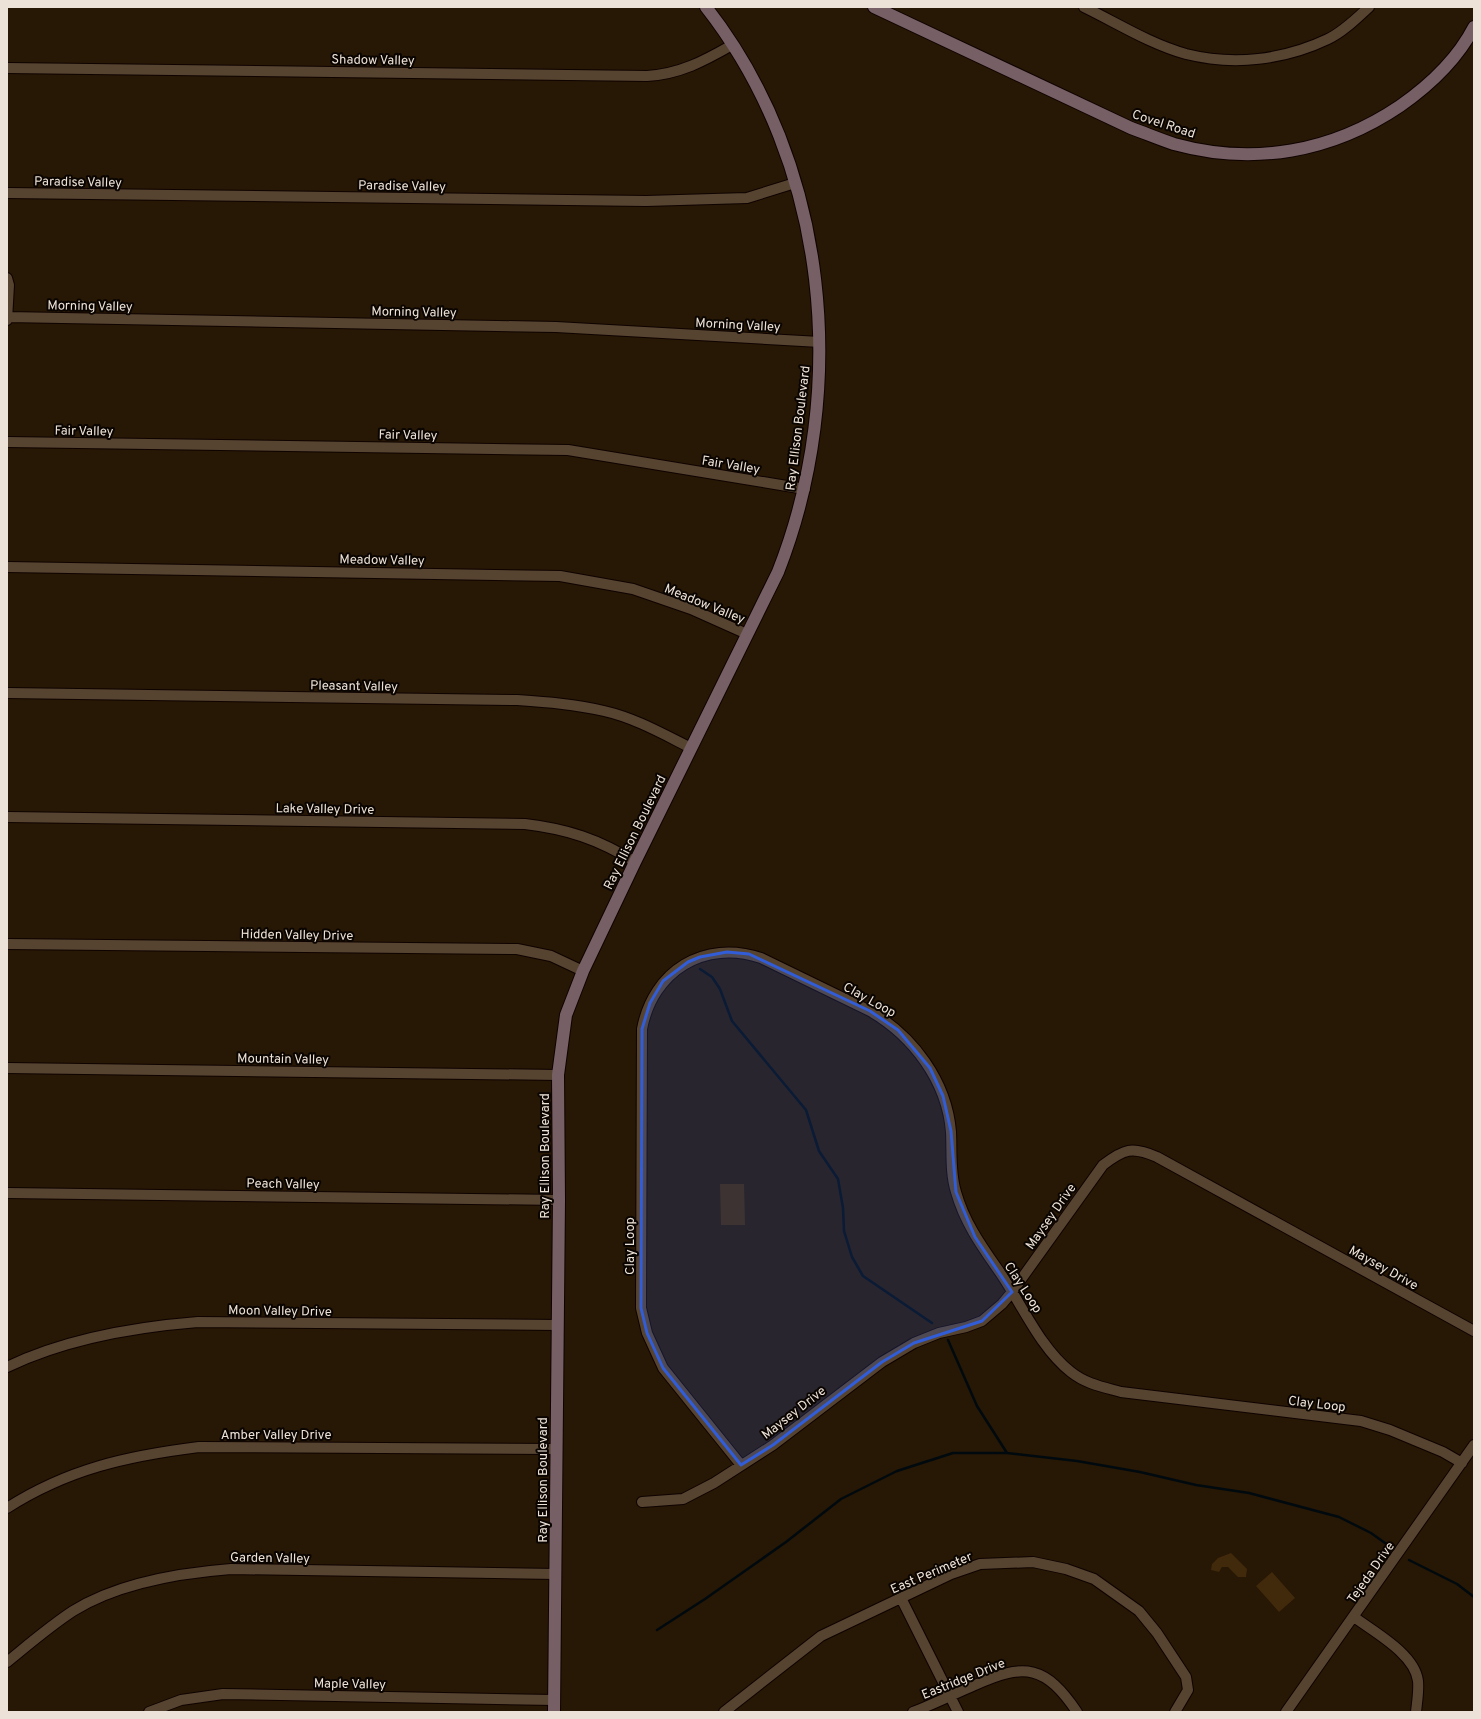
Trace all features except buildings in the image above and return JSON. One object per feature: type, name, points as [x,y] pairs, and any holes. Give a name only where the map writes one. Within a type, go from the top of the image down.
[{"type":"street","name":"Ray Ellison Boulevard","points":[[554,1706],[559,1200],[558,1075],[566,1015],[583,971],[635,862],[781,566],[805,489],[813,434],[820,342],[819,314],[812,254],[795,183],[777,132],[752,78],[706,7]]},
{"type":"street","name":"Covel Road","points":[[874,7],[1131,128],[1174,144],[1198,149],[1232,153],[1297,151],[1325,144],[1376,122],[1418,93],[1437,77],[1461,49],[1474,27]]},
{"type":"street","points":[[1087,8],[1146,37],[1186,54],[1227,60],[1252,61],[1277,57],[1329,38],[1369,7]]},
{"type":"street","name":"Shadow Valley","points":[[7,68],[647,76],[671,74],[684,70],[732,45]]},
{"type":"street","name":"Paradise Valley","points":[[7,193],[646,201],[747,198],[795,183]]},
{"type":"street","points":[[7,278],[9,286],[7,320]]},
{"type":"street","name":"Morning Valley","points":[[7,317],[556,327],[820,342]]},
{"type":"street","name":"Fair Valley","points":[[7,442],[568,450],[805,489]]},
{"type":"street","name":"Meadow Valley","points":[[7,568],[560,576],[633,589],[691,609],[747,634]]},
{"type":"street","name":"Pleasant Valley","points":[[7,693],[516,700],[555,702],[605,711],[621,716],[641,723],[691,748]]},
{"type":"street","name":"Lake Valley Drive","points":[[7,817],[525,824],[576,833],[598,841],[635,862]]},
{"type":"street","name":"Hidden Valley Drive","points":[[7,944],[517,949],[542,953],[583,971]]},
{"type":"street","name":"Clay Loop","points":[[741,1465],[663,1368],[647,1333],[641,1308],[642,1029],[645,1016],[655,992],[663,981],[688,962],[714,953],[727,952],[749,954],[761,958],[870,1011],[885,1019],[909,1041],[930,1068],[943,1096],[951,1131],[954,1185],[968,1223],[985,1254],[1001,1274],[1046,1344],[1062,1364],[1071,1372],[1089,1384],[1121,1392],[1361,1421],[1390,1430],[1443,1452],[1462,1463]]},
{"type":"street","name":"Mountain Valley","points":[[7,1068],[558,1075]]},
{"type":"street","name":"Maysey Drive","points":[[642,1502],[683,1498],[714,1483],[773,1445],[882,1362],[914,1343],[939,1333],[966,1327],[982,1320],[1002,1304],[1012,1292],[1103,1165],[1121,1152],[1138,1150],[1157,1157],[1474,1331]]},
{"type":"street","name":"Peach Valley","points":[[7,1193],[559,1200]]},
{"type":"street","name":"Moon Valley Drive","points":[[7,1367],[62,1347],[118,1333],[159,1325],[198,1322],[558,1325]]},
{"type":"street","name":"Tejeda Drive","points":[[1286,1712],[1474,1446]]},
{"type":"street","name":"Amber Valley Drive","points":[[7,1508],[31,1493],[100,1465],[140,1455],[198,1447],[556,1449]]},
{"type":"street","name":"East Perimeter","points":[[724,1712],[821,1636],[951,1574],[980,1564],[1033,1562],[1066,1569],[1094,1579],[1139,1612],[1157,1633],[1188,1683],[1188,1690],[1175,1712]]},
{"type":"street","name":"Garden Valley","points":[[7,1662],[73,1611],[102,1597],[146,1581],[197,1571],[231,1569],[556,1574]]},
{"type":"street","points":[[900,1598],[958,1712]]},
{"type":"street","points":[[1354,1617],[1382,1637],[1410,1661],[1415,1670],[1418,1681],[1416,1712]]},
{"type":"street","name":"Eastridge Drive","points":[[913,1712],[1003,1672],[1019,1670],[1032,1672],[1053,1682],[1077,1712]]},
{"type":"street","name":"Maple Valley","points":[[149,1712],[181,1700],[223,1694],[554,1706]]},
{"type":"highlighted area","points":[[727,952],[749,954],[870,1011],[898,1030],[930,1068],[943,1096],[951,1131],[956,1192],[975,1237],[1012,1292],[982,1321],[914,1343],[882,1362],[773,1445],[741,1465],[663,1368],[647,1333],[641,1308],[642,1029],[650,1003],[663,981],[688,962],[700,957]]},
{"type":"shaded area","points":[[720,1184],[744,1184],[745,1225],[721,1225]]},
{"type":"shaded area","points":[[1231,1553],[1247,1569],[1246,1577],[1238,1577],[1228,1567],[1222,1567],[1219,1572],[1211,1570],[1212,1564],[1218,1558]]},
{"type":"shaded area","points":[[1272,1572],[1295,1598],[1279,1612],[1256,1586]]},
{"type":"waterway","points":[[700,969],[712,977],[720,989],[732,1021],[806,1110],[819,1151],[838,1179],[843,1208],[844,1231],[852,1257],[863,1276],[932,1323]]},
{"type":"waterway","points":[[948,1340],[977,1406],[1007,1453]]},
{"type":"waterway","points":[[657,1630],[705,1599],[786,1542],[841,1499],[897,1471],[953,1453],[1007,1453],[1077,1461],[1140,1472],[1196,1485],[1249,1493],[1339,1517],[1371,1533],[1392,1548]]},
{"type":"waterway","points":[[1409,1560],[1457,1584],[1474,1597]]}]
